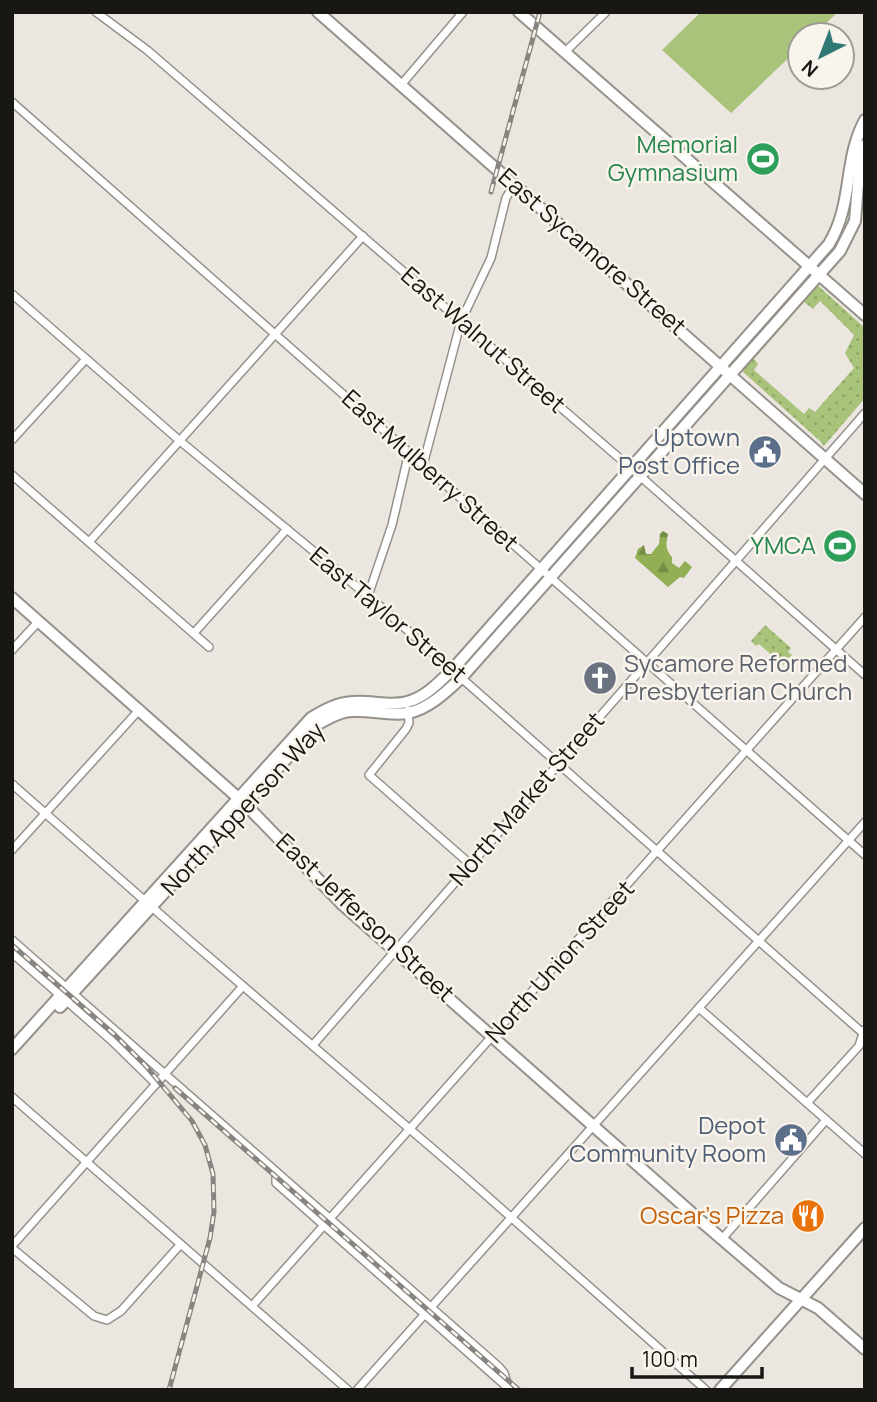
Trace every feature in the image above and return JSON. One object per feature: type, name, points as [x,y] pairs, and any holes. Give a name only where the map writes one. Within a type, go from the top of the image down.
[{"type":"main road","name":"East Sycamore Street","points":[[318,12],[865,494]]},
{"type":"main road","points":[[519,12],[865,315]]},
{"type":"main road","points":[[408,707],[453,669],[829,244],[839,228],[847,196],[854,145],[865,120]]},
{"type":"main road","name":"North Apperson Way","points":[[12,1059],[241,800],[318,724],[352,710],[380,714],[438,698],[462,677],[840,251],[855,221],[860,160],[865,145]]},
{"type":"main road","name":"East Jefferson Street","points":[[12,598],[241,800],[344,905],[722,1239],[779,1288],[818,1308],[865,1349]]},
{"type":"main road","name":"North Apperson Way","points":[[12,1049],[67,994]]},
{"type":"main road","points":[[720,1390],[865,1228]]},
{"type":"street","name":"East Walnut Street","points":[[96,12],[146,50],[363,236],[865,675]]},
{"type":"street","points":[[401,85],[463,12]]},
{"type":"street","points":[[565,52],[606,12]]},
{"type":"street","name":"East Mulberry Street","points":[[12,102],[865,855]]},
{"type":"street","points":[[423,465],[461,321],[491,258],[506,198],[515,183]]},
{"type":"street","points":[[89,542],[363,236]]},
{"type":"street","name":"East Taylor Street","points":[[12,294],[180,441],[453,669],[864,1033]]},
{"type":"street","points":[[12,440],[86,359]]},
{"type":"street","name":"North Market Street","points":[[313,1045],[865,413]]},
{"type":"street","points":[[368,596],[392,525],[409,452]]},
{"type":"street","points":[[12,475],[209,647]]},
{"type":"street","points":[[194,634],[287,529]]},
{"type":"street","name":"North Union Street","points":[[253,1305],[865,617]]},
{"type":"street","points":[[12,650],[38,621]]},
{"type":"street","points":[[408,707],[406,729],[369,775],[470,864]]},
{"type":"street","points":[[12,850],[140,709]]},
{"type":"street","points":[[12,784],[706,1390]]},
{"type":"street","points":[[357,1390],[865,822]]},
{"type":"street","points":[[12,940],[156,1084]]},
{"type":"street","points":[[12,953],[166,1073],[278,1176],[331,1218],[499,1367],[504,1373],[508,1388]]},
{"type":"street","points":[[180,1245],[121,1311],[107,1320],[94,1316],[12,1247],[243,986]]},
{"type":"street","points":[[699,1008],[865,1154]]},
{"type":"street","points":[[807,1103],[859,1046],[864,1033]]},
{"type":"street","points":[[12,1097],[348,1390]]},
{"type":"street","points":[[722,1239],[827,1120]]},
{"type":"street","points":[[278,1176],[276,1183],[508,1388]]},
{"type":"green space","points":[[701,12],[838,12],[828,21],[786,21],[786,60],[731,113],[662,50]]},
{"type":"green space","points":[[816,284],[865,328],[865,398],[824,446],[741,368]],"holes":[[[820,301],[854,335],[845,353],[854,368],[815,412],[809,408],[804,414],[754,370],[758,364],[754,359],[804,302],[813,309]]]},
{"type":"green space","points":[[663,531],[668,534],[667,546],[672,563],[679,568],[685,561],[692,567],[684,578],[680,577],[668,587],[635,558],[638,549],[644,545],[646,554],[651,554],[659,544]]},
{"type":"green space","points":[[765,625],[791,648],[788,652],[792,655],[783,665],[759,644],[756,646],[751,641]]},
{"type":"railway","points":[[491,192],[540,12]]},
{"type":"railway","points":[[12,945],[115,1035],[145,1065],[192,1121],[205,1145],[213,1174],[214,1212],[210,1238],[169,1390]]},
{"type":"railway","points":[[175,1088],[519,1390]]},
{"type":"place","name":"Memorial Gymnasium","points":[[763,159]]},
{"type":"place","name":"Uptown Post Office","points":[[765,452]]},
{"type":"place","name":"YMCA","points":[[840,546]]},
{"type":"place","name":"Sycamore Reformed Presbyterian Church","points":[[600,678]]},
{"type":"place","name":"Depot Community Room","points":[[791,1140]]},
{"type":"place","name":"Oscar's Pizza","points":[[808,1216]]}]
